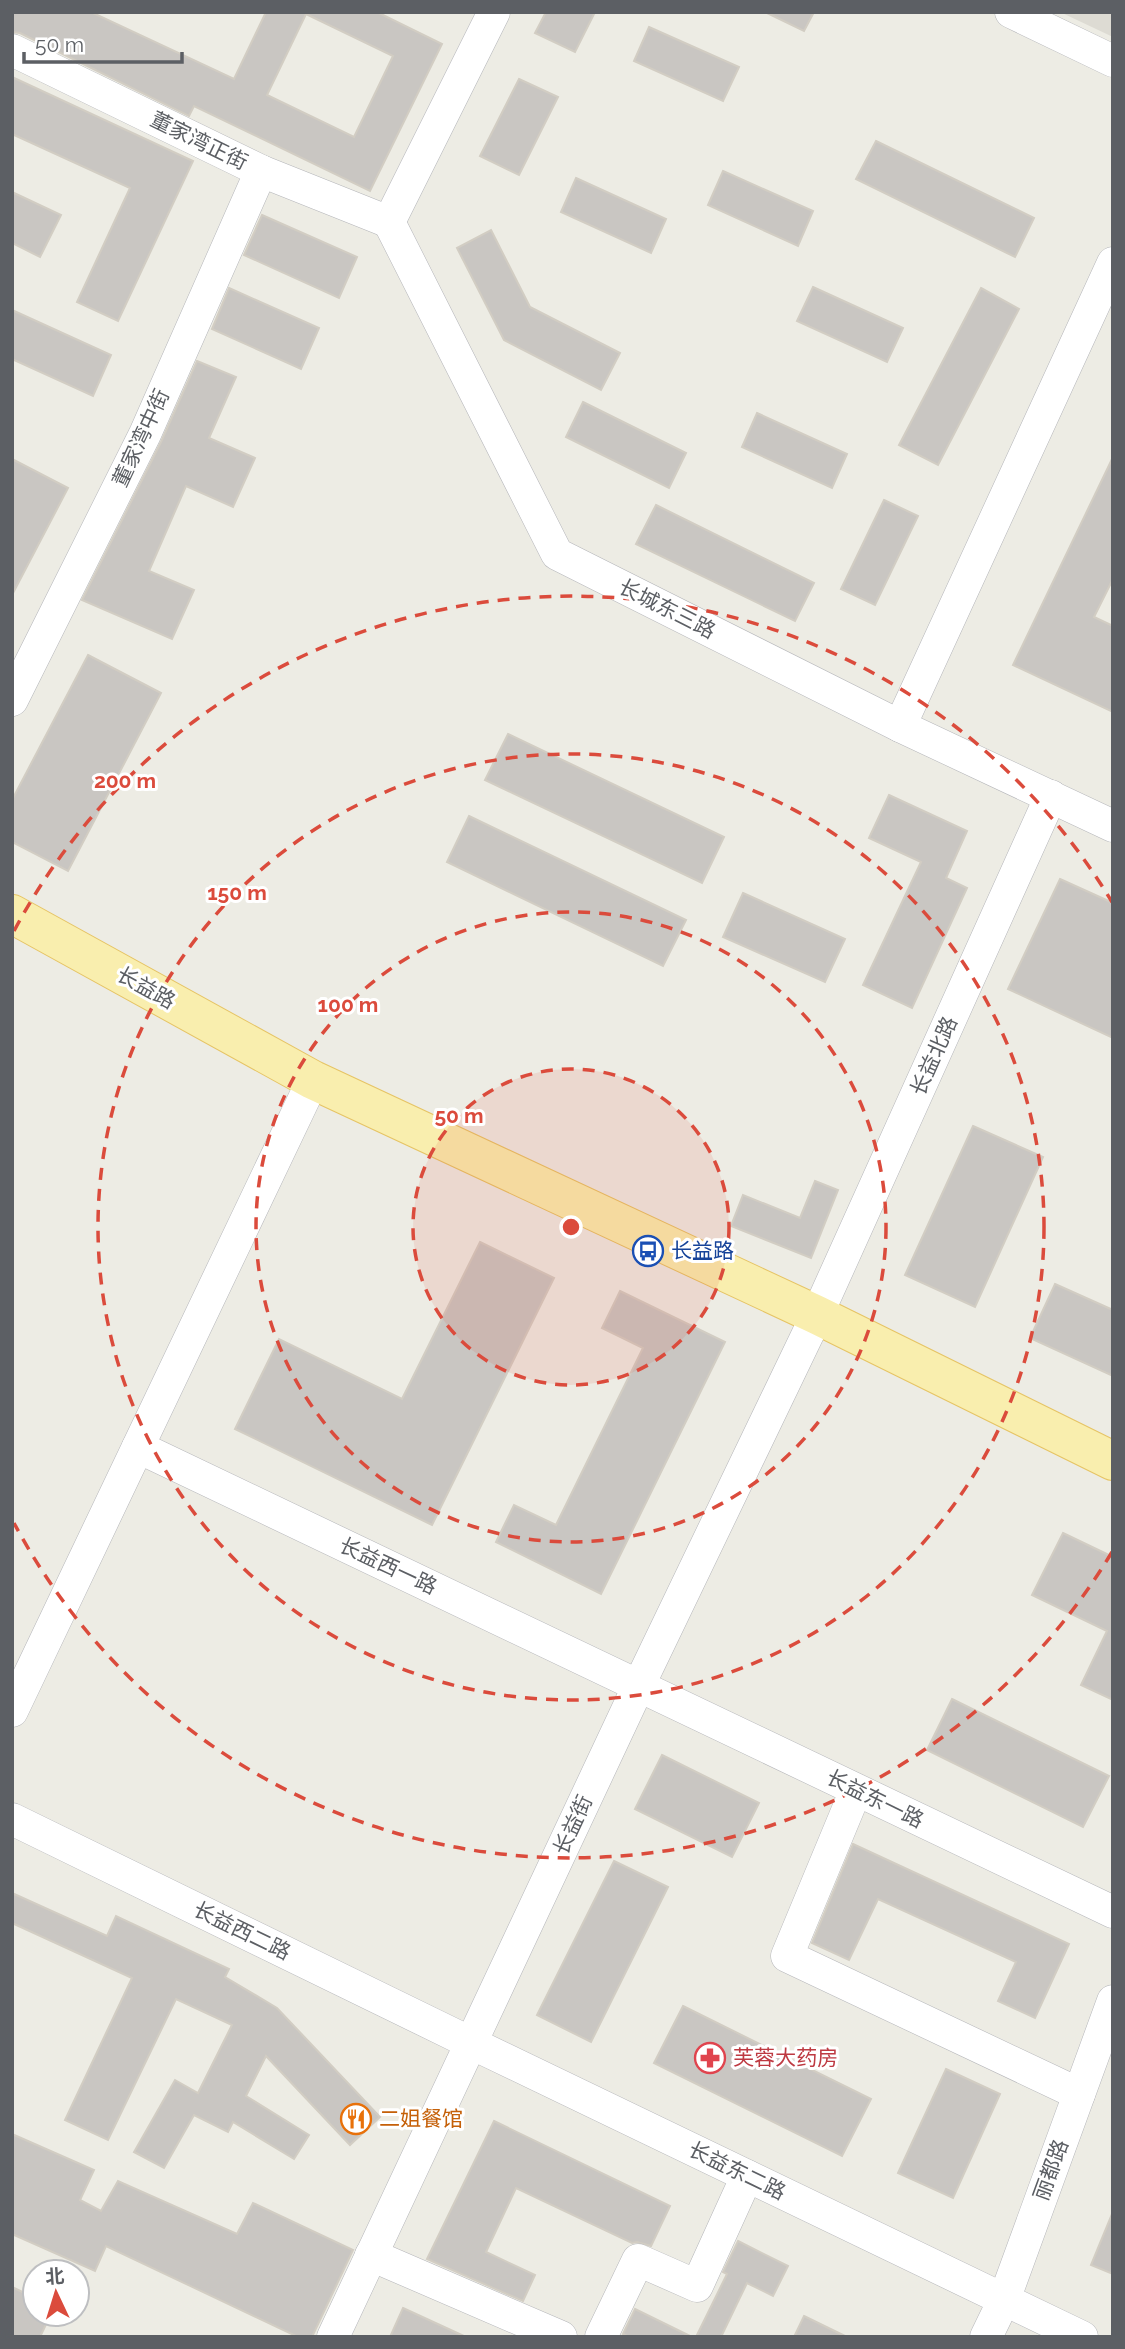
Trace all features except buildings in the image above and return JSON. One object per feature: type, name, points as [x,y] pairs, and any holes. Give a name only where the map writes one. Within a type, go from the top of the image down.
[{"type":"main road","name":"长益路","points":[[12,914],[313,1080],[817,1315],[1113,1461]]},
{"type":"street","points":[[389,222],[494,12]]},
{"type":"street","points":[[1011,12],[1113,61]]},
{"type":"street","name":"董家湾正街","points":[[12,50],[261,171],[389,222]]},
{"type":"street","name":"董家湾中街","points":[[12,701],[145,434],[261,171]]},
{"type":"street","name":"长城东三路","points":[[389,222],[557,554],[900,726],[1113,826]]},
{"type":"street","points":[[900,726],[1113,263]]},
{"type":"street","name":"长益北路","points":[[817,1315],[1051,796]]},
{"type":"street","points":[[12,1711],[313,1080]]},
{"type":"street","name":"长益街","points":[[333,2337],[639,1685],[817,1315]]},
{"type":"street","name":"长益西一路","points":[[138,1447],[639,1685]]},
{"type":"street","name":"长益东一路","points":[[639,1685],[1113,1912]]},
{"type":"street","points":[[856,1790],[787,1956],[1079,2094]]},
{"type":"street","name":"长益西二路","points":[[12,1819],[471,2043]]},
{"type":"street","name":"丽都路","points":[[986,2337],[1004,2300],[1113,2001]]},
{"type":"street","name":"长益东二路","points":[[471,2043],[1082,2337]]},
{"type":"street","points":[[601,2337],[638,2260],[697,2286],[747,2176]]},
{"type":"street","points":[[371,2255],[561,2337]]},
{"type":"shaded area","points":[[1060,12],[1113,12],[1113,37]]},
{"type":"place","name":"长益路","points":[[648,1251]]},
{"type":"place","name":"芙蓉大药房","points":[[710,2058]]},
{"type":"place","name":"二姐餐馆","points":[[356,2119]]}]
